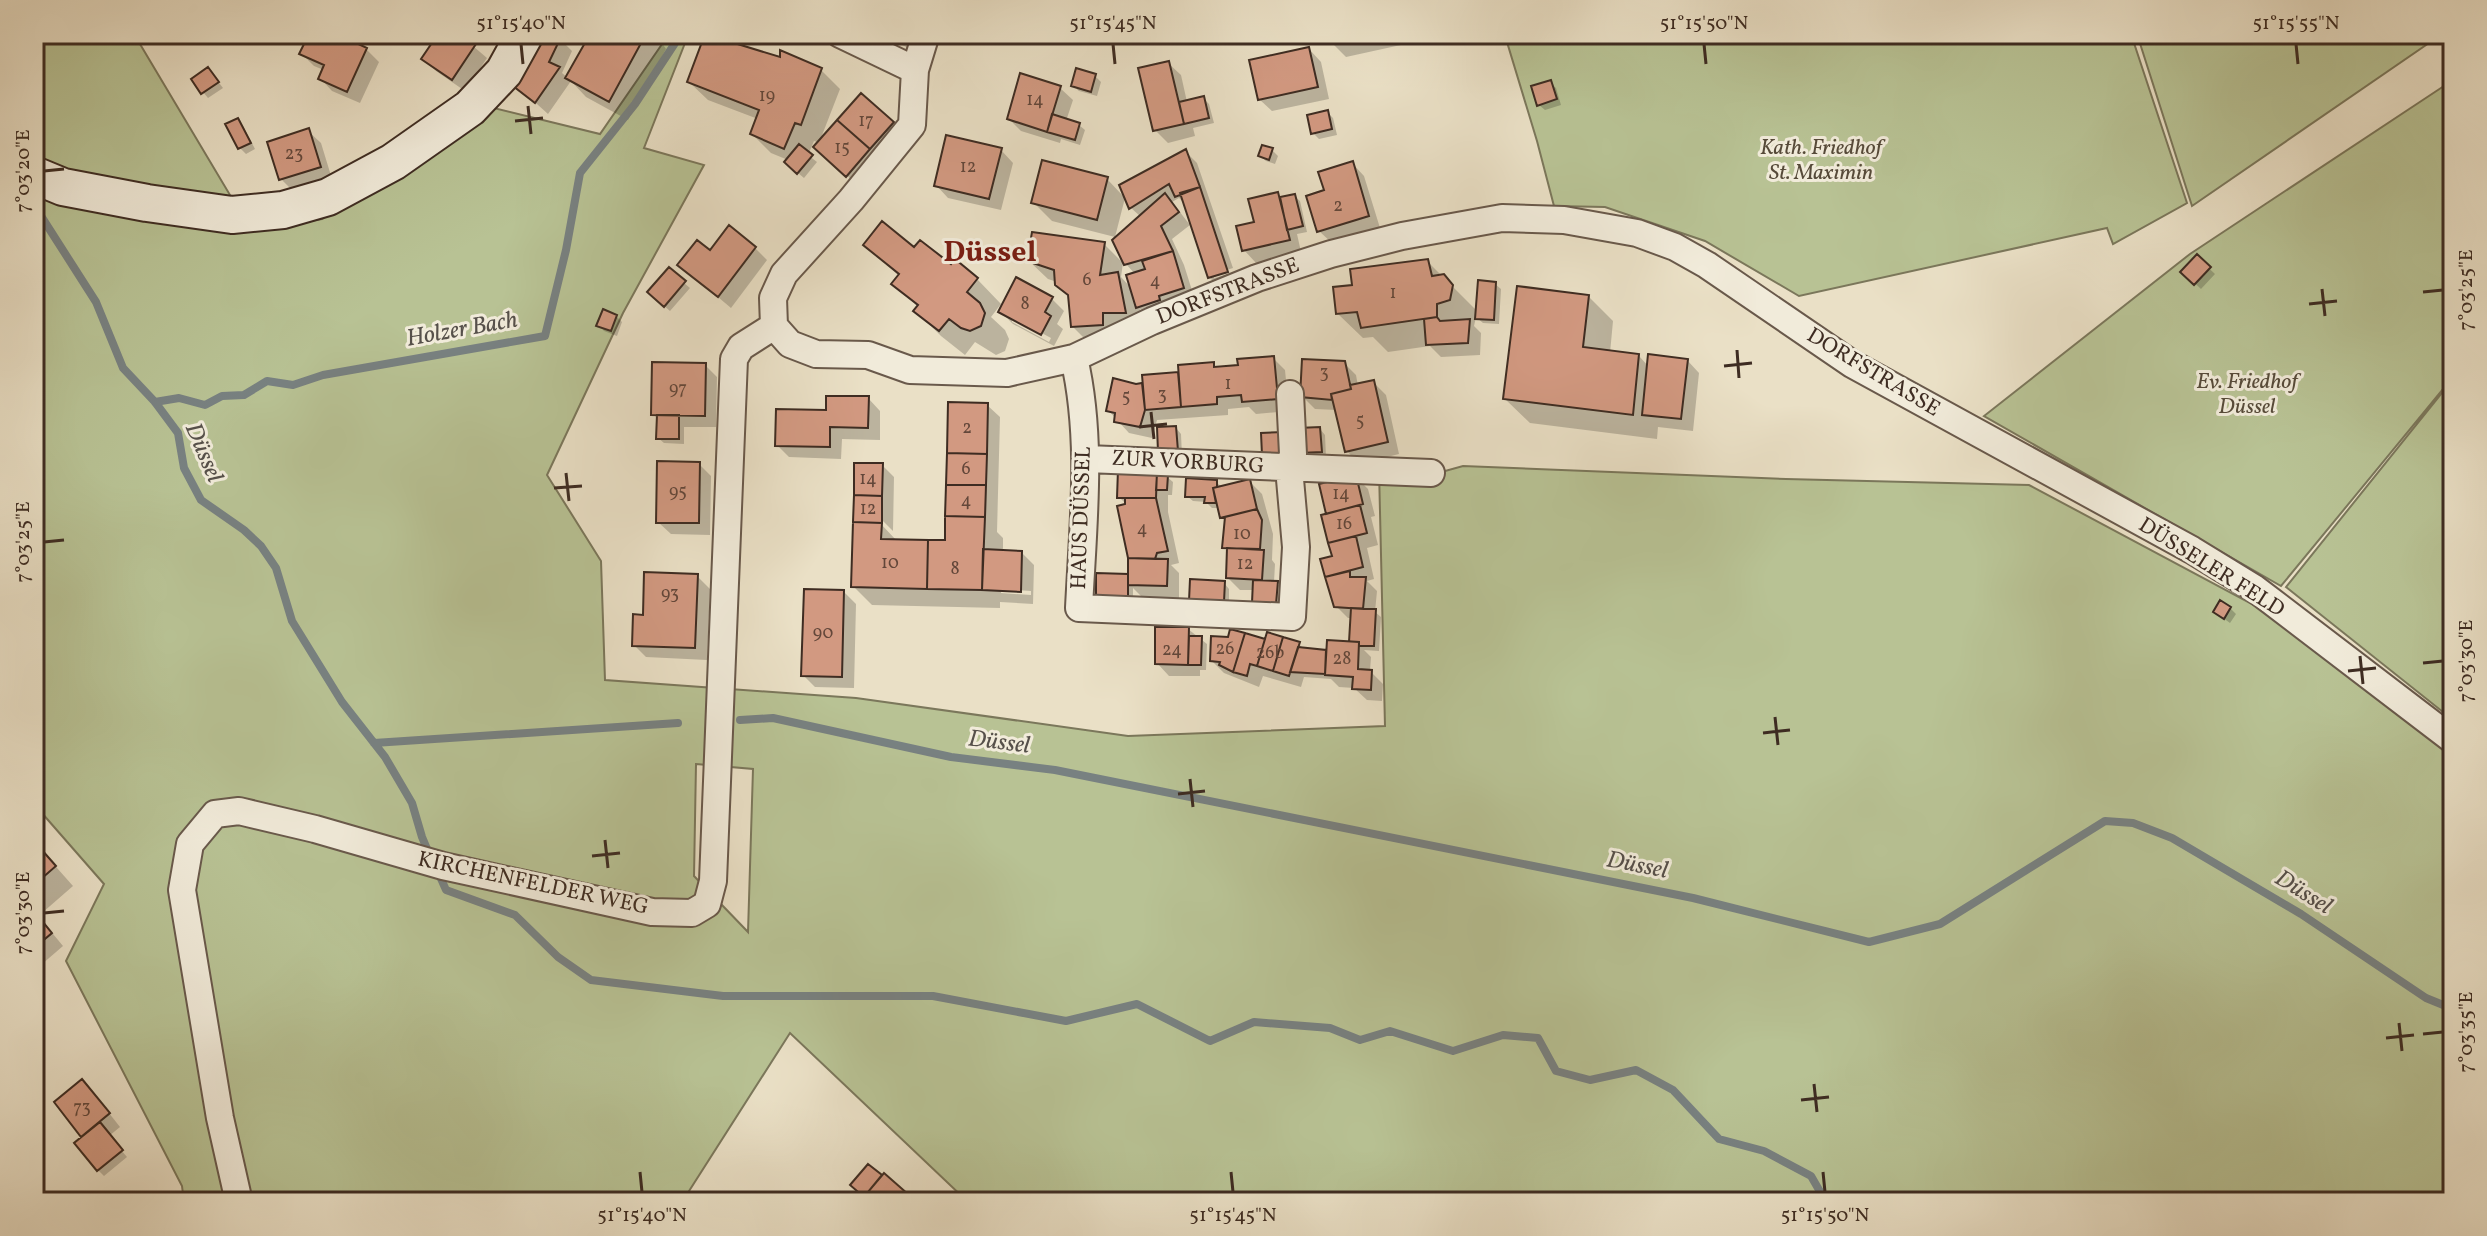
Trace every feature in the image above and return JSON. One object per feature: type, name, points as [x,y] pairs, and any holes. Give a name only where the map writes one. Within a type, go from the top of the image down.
[{"type":"main road","points":[[48,181],[147,203],[232,215],[283,210],[328,197],[393,162],[470,108],[504,72],[525,34]]},
{"type":"street","points":[[840,34],[915,70]]},
{"type":"street","points":[[774,326],[773,298],[784,274],[851,200],[912,125],[915,70],[926,34]]},
{"type":"street","name":"DORFSTRASSE","points":[[774,326],[790,344],[816,354],[868,355],[910,370],[1007,373],[1074,358],[1205,299],[1331,254],[1402,236],[1502,218],[1564,220],[1637,233],[1675,247],[1707,265],[1852,364],[1953,421]]},
{"type":"street","name":"KIRCHENFELDER WEG","points":[[239,1202],[220,1118],[182,890],[190,844],[215,814],[239,811],[315,829],[443,866],[652,912],[692,913],[707,904],[713,881],[734,359],[741,347],[774,326]]},
{"type":"street","name":"HAUS DÜSSEL","points":[[1074,358],[1080,385],[1087,459],[1079,608],[1292,617]]},
{"type":"street","name":"ZUR VORBURG","points":[[1290,394],[1293,454],[1289,468],[1296,547],[1292,617]]},
{"type":"street","name":"DÜSSELER FELD","points":[[1953,421],[2192,550],[2254,588],[2453,740]]},
{"type":"street","name":"ZUR VORBURG","points":[[1087,459],[1431,473]]},
{"type":"green space","points":[[34,34],[134,34],[230,195],[234,233],[322,219],[390,178],[494,108],[600,134],[669,34],[685,43],[644,148],[704,165],[623,313],[547,475],[601,561],[605,680],[856,698],[1128,736],[1385,726],[1379,469],[1438,473],[1463,466],[2029,485],[2282,620],[2453,752],[2453,1202],[968,1202],[790,1033],[682,1202],[184,1202],[182,1186],[66,961],[104,884],[34,804]],"holes":[[[696,764],[753,769],[748,932],[694,876]]]},
{"type":"green space","name":"Kath. Friedhof St. Maximin","points":[[1528,34],[2131,34],[2187,203],[2113,244],[2107,228],[1799,296],[1705,241],[1605,207],[1554,206],[1507,42]]},
{"type":"green space","points":[[2137,34],[2442,34],[2192,206]]},
{"type":"green space","name":"Ev. Friedhof Düssel","points":[[2453,80],[2453,377],[2281,586],[1984,416],[2190,254]]},
{"type":"green space","points":[[2453,379],[2453,720],[2286,587]]},
{"type":"building","points":[[309,34],[337,34],[367,48],[347,92],[318,79],[324,65],[299,54]]},
{"type":"building","points":[[438,34],[462,34],[476,44],[452,80],[421,59]]},
{"type":"building","points":[[545,34],[561,37],[549,62],[560,67],[535,103],[513,86]]},
{"type":"building","points":[[590,34],[646,34],[609,102],[565,78]]},
{"type":"building","points":[[705,34],[780,57],[780,50],[822,68],[801,125],[795,123],[784,149],[750,134],[759,110],[687,82]]},
{"type":"building","points":[[1309,47],[1318,87],[1258,100],[1249,60]]},
{"type":"building","points":[[1169,61],[1184,124],[1153,131],[1138,68]]},
{"type":"building","points":[[208,67],[219,82],[201,94],[191,79]]},
{"type":"building","points":[[1076,68],[1096,74],[1091,92],[1071,86]]},
{"type":"building","points":[[1020,73],[1061,86],[1047,132],[1007,119]]},
{"type":"building","points":[[1551,80],[1557,99],[1537,106],[1531,86]]},
{"type":"building","points":[[861,93],[894,122],[870,149],[837,120]]},
{"type":"building","points":[[1204,96],[1209,118],[1184,124],[1179,102]]},
{"type":"building","points":[[1328,110],[1332,129],[1311,134],[1307,115]]},
{"type":"building","points":[[1052,114],[1080,123],[1075,140],[1047,132]]},
{"type":"building","points":[[238,118],[251,143],[238,149],[225,124]]},
{"type":"building","points":[[837,120],[870,149],[846,177],[813,147]]},
{"type":"building","points":[[309,128],[321,167],[279,180],[267,142]]},
{"type":"building","points":[[946,135],[1002,148],[989,199],[934,186]]},
{"type":"building","points":[[799,144],[813,155],[797,174],[784,162]]},
{"type":"building","points":[[1262,145],[1273,148],[1269,160],[1258,156]]},
{"type":"building","points":[[1186,149],[1200,187],[1175,197],[1169,184],[1129,209],[1119,185]]},
{"type":"building","points":[[1042,160],[1108,177],[1097,220],[1031,203]]},
{"type":"building","points":[[1353,161],[1369,216],[1317,232],[1306,196],[1324,190],[1318,172]]},
{"type":"building","points":[[1200,187],[1228,272],[1208,278],[1180,193]]},
{"type":"building","points":[[1278,192],[1290,240],[1242,251],[1236,226],[1254,222],[1248,199]]},
{"type":"building","points":[[1165,193],[1179,212],[1161,226],[1173,251],[1124,265],[1112,240]]},
{"type":"building","points":[[1295,194],[1303,226],[1287,230],[1280,197]]},
{"type":"building","points":[[882,221],[914,247],[920,240],[951,264],[955,259],[978,278],[967,292],[980,303],[985,313],[981,326],[970,331],[949,319],[939,331],[913,311],[918,305],[891,284],[899,274],[863,245]]},
{"type":"building","points":[[729,225],[756,247],[718,297],[677,265],[697,240],[710,250]]},
{"type":"building","points":[[1032,232],[1105,242],[1100,275],[1118,272],[1126,313],[1103,313],[1103,325],[1071,327],[1068,295],[1055,285],[1054,270],[1027,261]]},
{"type":"building","points":[[1173,251],[1184,288],[1136,308],[1126,275],[1145,269],[1142,261]]},
{"type":"building","points":[[2197,254],[2211,267],[2194,285],[2180,272]]},
{"type":"building","points":[[1428,259],[1432,276],[1444,274],[1453,285],[1450,300],[1437,304],[1437,317],[1361,328],[1357,312],[1336,314],[1333,287],[1352,285],[1350,269]]},
{"type":"building","points":[[669,267],[686,281],[664,307],[647,292]]},
{"type":"building","points":[[1016,277],[1053,297],[1045,312],[1051,316],[1041,335],[998,312]]},
{"type":"building","points":[[1478,280],[1496,282],[1494,320],[1475,319]]},
{"type":"building","points":[[1517,286],[1589,295],[1583,347],[1639,354],[1633,415],[1503,399]]},
{"type":"building","points":[[603,309],[617,315],[611,331],[596,326]]},
{"type":"building","points":[[1437,317],[1440,321],[1470,319],[1468,343],[1426,345],[1424,319]]},
{"type":"building","points":[[1648,354],[1688,359],[1681,419],[1642,415]]},
{"type":"building","points":[[1274,356],[1278,399],[1242,402],[1241,395],[1217,397],[1217,404],[1181,407],[1178,365],[1214,362],[1214,367],[1238,365],[1237,359]]},
{"type":"building","points":[[1302,359],[1345,361],[1351,389],[1331,394],[1332,400],[1300,397]]},
{"type":"building","points":[[652,362],[706,363],[705,416],[651,415]]},
{"type":"building","points":[[1178,372],[1181,407],[1145,410],[1142,375]]},
{"type":"building","points":[[1113,378],[1142,383],[1145,410],[1140,427],[1114,422],[1115,413],[1106,411]]},
{"type":"building","points":[[1374,380],[1388,442],[1345,452],[1331,394],[1351,389],[1350,385]]},
{"type":"building","points":[[826,396],[869,396],[868,428],[830,427],[830,447],[775,446],[776,409],[826,410]]},
{"type":"building","points":[[948,402],[988,403],[987,454],[947,453]]},
{"type":"building","points":[[657,415],[679,415],[679,439],[656,439]]},
{"type":"building","points":[[1176,426],[1178,451],[1158,452],[1157,427]]},
{"type":"building","points":[[1320,427],[1322,452],[1299,453],[1298,428]]},
{"type":"building","points":[[1284,432],[1285,453],[1262,455],[1261,433]]},
{"type":"building","points":[[947,453],[987,454],[986,485],[946,485]]},
{"type":"building","points":[[657,461],[700,462],[699,523],[656,523]]},
{"type":"building","points":[[854,463],[883,463],[882,496],[854,495]]},
{"type":"building","points":[[1118,469],[1157,470],[1156,498],[1117,498]]},
{"type":"building","points":[[1157,474],[1168,475],[1167,490],[1156,490]]},
{"type":"building","points":[[1356,475],[1363,504],[1326,514],[1319,484]]},
{"type":"building","points":[[1186,478],[1217,480],[1217,487],[1213,488],[1216,503],[1204,503],[1205,497],[1185,497]]},
{"type":"building","points":[[1250,479],[1257,509],[1220,518],[1213,488]]},
{"type":"building","points":[[946,485],[986,485],[985,517],[945,516]]},
{"type":"building","points":[[854,495],[882,496],[882,523],[853,522]]},
{"type":"building","points":[[1125,498],[1156,498],[1168,551],[1157,553],[1155,559],[1128,558],[1117,506],[1125,504]]},
{"type":"building","points":[[1360,505],[1367,533],[1328,543],[1321,515]]},
{"type":"building","points":[[1257,509],[1262,520],[1260,549],[1222,548],[1225,517]]},
{"type":"building","points":[[945,516],[985,517],[982,590],[927,589],[928,540],[945,540]]},
{"type":"building","points":[[853,522],[882,523],[881,539],[928,540],[927,589],[851,587]]},
{"type":"building","points":[[1356,536],[1363,567],[1325,577],[1320,559],[1332,556],[1328,543]]},
{"type":"building","points":[[1227,548],[1264,550],[1262,580],[1226,578]]},
{"type":"building","points":[[983,549],[1022,551],[1021,592],[982,590]]},
{"type":"building","points":[[1128,558],[1168,559],[1167,586],[1128,585]]},
{"type":"building","points":[[1350,571],[1350,577],[1366,577],[1363,609],[1334,607],[1325,577]]},
{"type":"building","points":[[644,572],[698,574],[695,648],[632,646],[633,614],[643,615]]},
{"type":"building","points":[[1096,573],[1128,574],[1128,599],[1096,598]]},
{"type":"building","points":[[1190,579],[1225,581],[1224,602],[1189,601]]},
{"type":"building","points":[[1253,580],[1278,581],[1276,604],[1252,603]]},
{"type":"building","points":[[804,589],[844,590],[842,677],[801,676]]},
{"type":"building","points":[[2220,600],[2231,607],[2224,619],[2213,612]]},
{"type":"building","points":[[1351,608],[1376,609],[1374,646],[1349,642]]},
{"type":"building","points":[[1155,627],[1189,627],[1188,665],[1155,664]]},
{"type":"building","points":[[1230,629],[1245,633],[1233,672],[1219,665],[1220,662],[1210,661],[1211,636],[1228,637]]},
{"type":"building","points":[[1267,632],[1283,637],[1273,671],[1257,666]]},
{"type":"building","points":[[1245,633],[1265,639],[1257,666],[1250,664],[1247,676],[1233,672]]},
{"type":"building","points":[[1189,636],[1202,636],[1201,665],[1188,665]]},
{"type":"building","points":[[1283,637],[1300,642],[1289,676],[1273,671]]},
{"type":"building","points":[[1327,640],[1359,642],[1358,669],[1372,670],[1371,690],[1352,689],[1353,677],[1325,675]]},
{"type":"building","points":[[1298,647],[1326,650],[1325,674],[1290,672]]},
{"type":"building","points":[[34,841],[56,866],[34,885]]},
{"type":"building","points":[[34,911],[52,933],[34,948]]},
{"type":"building","points":[[82,1079],[110,1113],[81,1137],[54,1102]]},
{"type":"building","points":[[100,1122],[123,1150],[97,1171],[74,1143]]},
{"type":"building","points":[[868,1164],[882,1175],[864,1197],[850,1185]]},
{"type":"building","points":[[884,1173],[917,1202],[866,1202],[862,1199]]},
{"type":"waterway","name":"Holzer Bach","points":[[155,402],[179,398],[205,405],[222,396],[244,395],[267,381],[293,385],[323,375],[545,336],[566,250],[580,173],[635,104],[681,34]]},
{"type":"waterway","name":"Düssel","points":[[34,205],[96,302],[123,368],[155,402],[178,433],[184,468],[201,500],[244,530],[261,546],[276,568],[292,621],[342,702],[385,757],[412,803],[430,856]]},
{"type":"waterway","name":"Düssel","points":[[740,720],[773,718],[951,757],[1055,770],[1693,898],[1869,942],[1940,924],[2105,821],[2133,823],[2172,838],[2301,914],[2426,998],[2453,1009]]},
{"type":"waterway","name":"Düssel","points":[[374,743],[678,723]]},
{"type":"waterway","name":"Düssel","points":[[438,872],[446,890],[515,915],[558,957],[591,980],[723,996],[933,996],[1066,1021],[1137,1004],[1210,1041],[1254,1022],[1330,1028],[1360,1040],[1390,1031],[1453,1051],[1503,1035],[1538,1038],[1556,1071],[1590,1080],[1636,1070],[1673,1090],[1719,1139],[1764,1151],[1811,1176],[1826,1202]]},
{"type":"district","name":"Düssel","points":[[990,253]]}]
